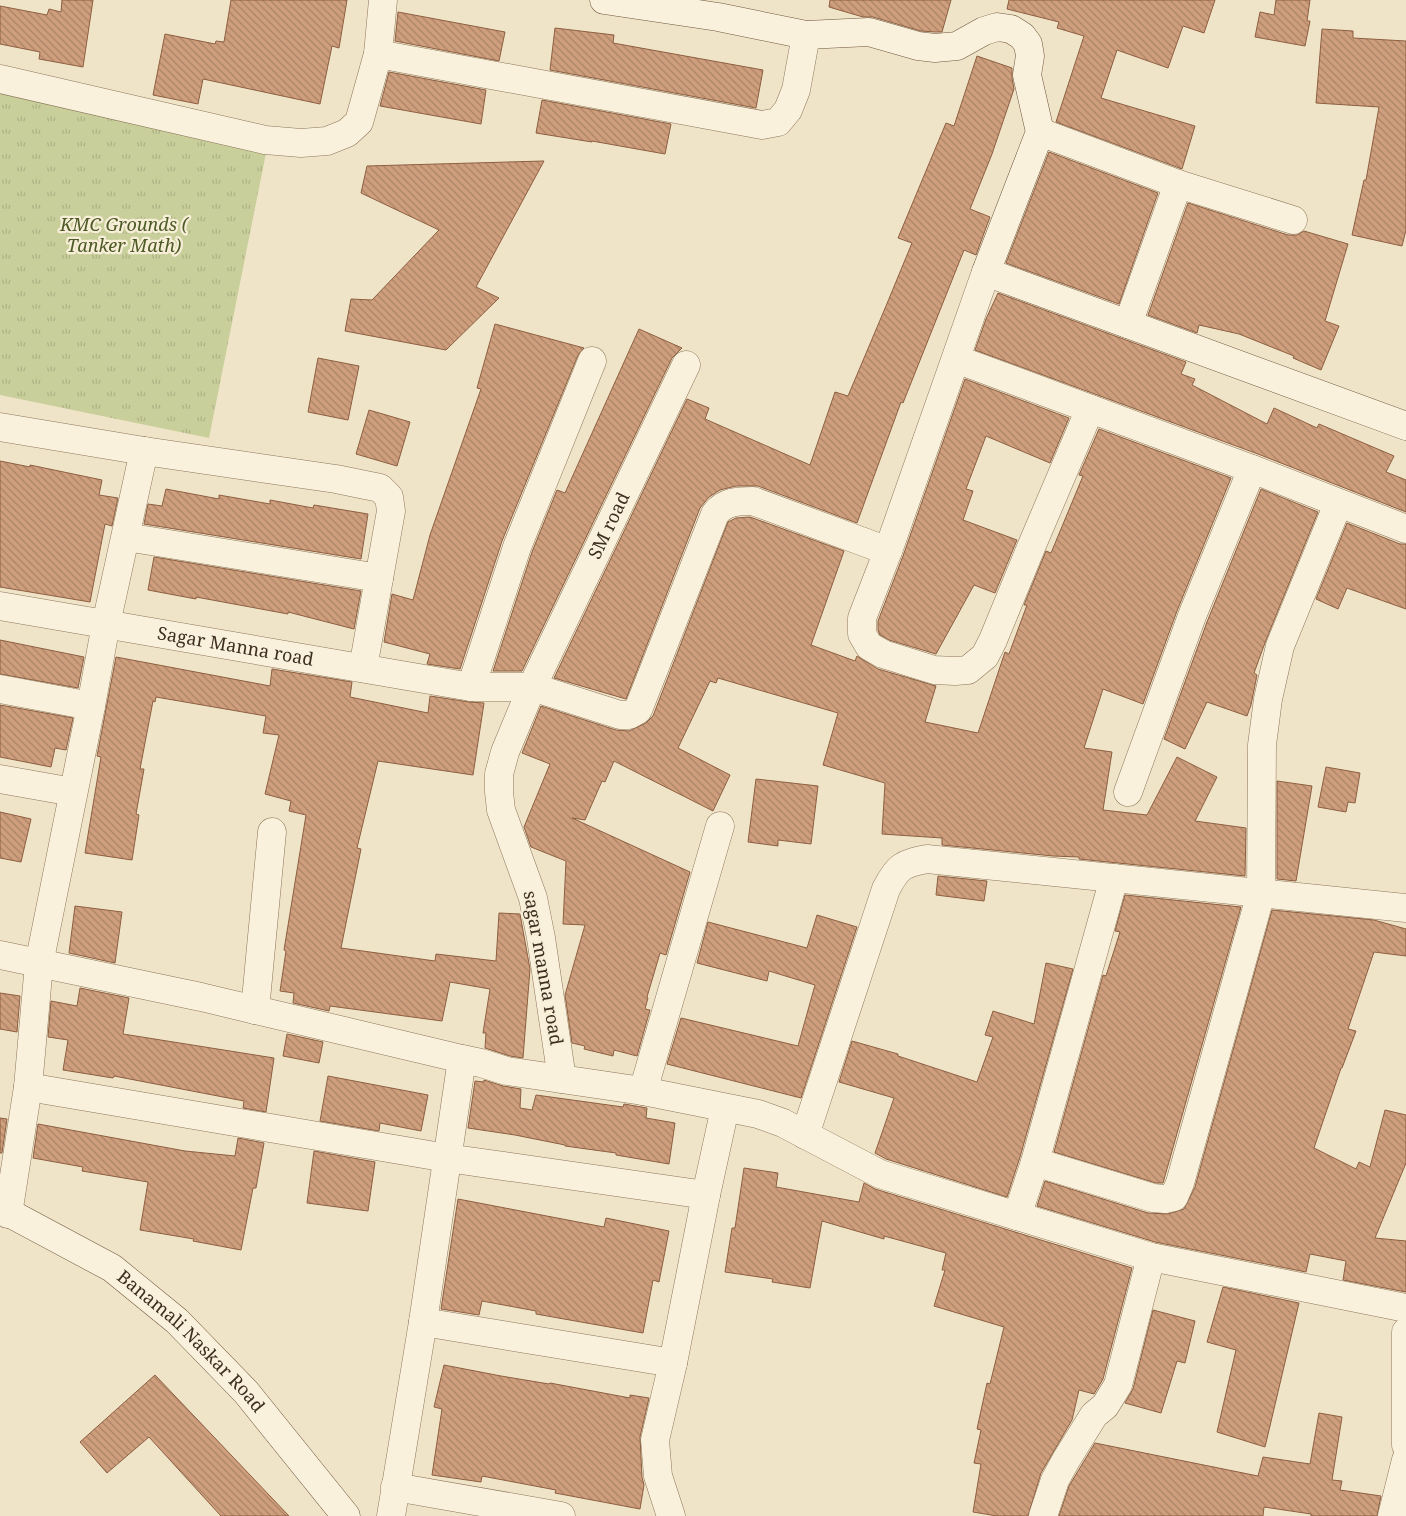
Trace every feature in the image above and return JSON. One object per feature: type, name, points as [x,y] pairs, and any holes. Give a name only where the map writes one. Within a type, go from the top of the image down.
[{"type":"street","points":[[0,79],[265,140],[301,143],[327,141],[347,133],[359,122],[378,54],[383,0]]},
{"type":"street","points":[[604,0],[719,9],[806,34],[869,32],[918,46],[935,48],[957,46],[984,30],[997,27],[1011,28],[1022,36],[1028,44],[1030,56],[1027,75],[1040,132],[986,272],[888,551],[862,618],[862,634],[869,646],[883,654],[934,670],[968,670],[985,656],[1090,409]]},
{"type":"street","points":[[378,54],[762,125],[778,122],[788,110],[796,90],[806,34]]},
{"type":"street","points":[[1040,132],[1178,184],[1293,220]]},
{"type":"street","points":[[1128,324],[1178,184]]},
{"type":"street","points":[[986,272],[1406,426]]},
{"type":"street","points":[[956,359],[1252,469],[1406,529]]},
{"type":"street","points":[[471,687],[517,547],[592,361]]},
{"type":"street","name":"SM road","points":[[532,687],[686,365]]},
{"type":"street","points":[[0,427],[144,451],[336,479],[380,488],[390,497],[391,510],[363,668]]},
{"type":"street","points":[[4,1211],[28,1087],[39,964],[92,706],[106,624],[144,451]]},
{"type":"street","points":[[1128,792],[1192,616],[1252,469]]},
{"type":"street","name":"Sagar Manna road","points":[[106,624],[471,687],[532,687],[620,715],[629,715],[638,710],[714,514],[721,506],[735,502],[753,502],[888,551]]},
{"type":"street","points":[[1035,1162],[1153,1198],[1165,1199],[1174,1197],[1180,1183],[1261,892],[1262,745],[1268,699],[1280,646],[1338,504]]},
{"type":"street","points":[[126,537],[379,578]]},
{"type":"street","points":[[0,606],[106,624]]},
{"type":"street","name":"sagar manna road","points":[[532,687],[505,752],[499,774],[499,792],[501,810],[533,898],[541,938],[562,1079]]},
{"type":"street","points":[[0,689],[92,706]]},
{"type":"street","points":[[0,779],[73,792]]},
{"type":"street","points":[[643,1091],[720,826]]},
{"type":"street","points":[[255,1010],[272,832]]},
{"type":"street","points":[[805,1135],[886,889],[893,876],[906,863],[926,859],[1406,908]]},
{"type":"street","points":[[1017,1216],[1035,1162],[1114,878]]},
{"type":"street","points":[[0,955],[290,1017],[507,1071],[643,1091],[758,1114],[783,1123],[880,1174],[1151,1258],[1406,1308]]},
{"type":"street","points":[[391,1516],[423,1322],[462,1059]]},
{"type":"street","points":[[28,1087],[447,1158],[706,1195]]},
{"type":"street","points":[[671,1516],[658,1476],[655,1440],[673,1362],[725,1108]]},
{"type":"street","name":"Banamali Naskar Road","points":[[4,1211],[112,1268],[177,1321],[246,1392],[346,1516]]},
{"type":"street","points":[[1043,1516],[1055,1480],[1066,1460],[1094,1415],[1105,1406],[1118,1385],[1151,1258]]},
{"type":"street","points":[[423,1322],[673,1362]]},
{"type":"street","points":[[1406,1332],[1406,1445]]},
{"type":"street","points":[[1392,1516],[1406,1460]]},
{"type":"street","points":[[395,1487],[561,1516]]},
{"type":"green space","name":"KMC Grounds ( Tanker Math)","points":[[0,79],[268,143],[209,438],[0,395]]},
{"type":"building","points":[[62,0],[93,0],[83,67],[39,59],[40,52],[0,44],[0,6],[47,15],[49,9],[61,12]]},
{"type":"building","points":[[231,0],[347,0],[339,48],[332,46],[320,104],[203,79],[198,104],[153,95],[165,34],[215,44],[216,41],[224,42]]},
{"type":"building","points":[[830,0],[951,0],[942,32],[935,32],[921,31],[829,7]]},
{"type":"building","points":[[1009,0],[1215,0],[1204,33],[1183,26],[1168,68],[1117,50],[1101,98],[1195,126],[1182,169],[1056,122],[1084,36],[1057,28],[1059,22],[1007,9]]},
{"type":"building","points":[[1276,0],[1310,0],[1307,21],[1310,21],[1305,46],[1255,37],[1260,12],[1274,15]]},
{"type":"building","points":[[398,12],[505,32],[499,61],[395,41]]},
{"type":"building","points":[[555,28],[614,35],[613,43],[763,70],[756,108],[550,70]]},
{"type":"building","points":[[1322,29],[1353,31],[1353,38],[1406,41],[1406,230],[1402,246],[1352,235],[1364,180],[1366,180],[1379,107],[1316,103]]},
{"type":"building","points":[[977,56],[1012,68],[1014,89],[992,154],[970,209],[990,217],[976,255],[964,250],[903,403],[901,402],[857,523],[758,486],[736,486],[720,490],[709,497],[700,508],[626,699],[554,678],[687,399],[709,408],[705,419],[810,465],[835,392],[848,396],[912,243],[898,238],[946,123],[954,126]]},
{"type":"building","points":[[389,72],[486,90],[481,124],[380,106]]},
{"type":"building","points":[[542,100],[671,124],[665,154],[536,133]]},
{"type":"building","points":[[1049,152],[1158,193],[1119,304],[1006,263]]},
{"type":"building","points":[[544,161],[476,287],[499,298],[446,350],[345,331],[351,299],[372,300],[439,230],[361,193],[367,166]]},
{"type":"building","points":[[1188,203],[1288,235],[1297,235],[1304,231],[1348,244],[1325,321],[1339,326],[1321,370],[1293,358],[1294,356],[1239,334],[1199,325],[1197,333],[1148,315]]},
{"type":"building","points":[[998,293],[1186,362],[1181,374],[1195,379],[1192,385],[1267,424],[1274,408],[1317,428],[1319,424],[1394,456],[1386,472],[1406,480],[1406,512],[1258,454],[975,350]]},
{"type":"building","points":[[495,324],[584,348],[578,355],[502,541],[460,669],[427,664],[430,654],[384,642],[392,594],[413,600],[430,535],[481,389],[477,388]]},
{"type":"building","points":[[639,329],[682,348],[672,358],[522,671],[493,671],[532,552],[557,490],[565,493]]},
{"type":"building","points":[[318,358],[359,366],[348,420],[308,412]]},
{"type":"building","points":[[965,379],[1069,418],[1050,463],[986,436],[966,489],[973,491],[963,520],[1017,540],[995,593],[974,585],[936,654],[889,640],[880,635],[878,621],[903,556]]},
{"type":"building","points":[[369,410],[410,422],[397,466],[356,454]]},
{"type":"building","points":[[1099,429],[1231,478],[1177,611],[1143,704],[1103,689],[1084,748],[1112,752],[1103,810],[1147,815],[1177,757],[1217,777],[1195,821],[1246,828],[1245,876],[1079,859],[1079,857],[942,845],[942,838],[882,834],[885,783],[823,765],[838,713],[718,678],[716,683],[710,681],[678,748],[730,775],[713,811],[614,761],[605,782],[602,781],[585,820],[572,818],[690,872],[666,955],[660,953],[647,997],[645,1009],[650,1010],[637,1056],[614,1050],[613,1056],[584,1049],[585,1046],[572,1043],[565,995],[585,925],[563,924],[566,861],[531,847],[524,827],[550,764],[522,753],[541,706],[616,730],[629,731],[646,723],[653,716],[728,522],[736,518],[750,517],[844,551],[811,645],[855,661],[857,656],[878,669],[936,686],[925,722],[978,733],[1005,652],[1009,654],[1027,605],[1024,605],[1046,551],[1051,553],[1083,476],[1079,475]]},
{"type":"building","points":[[0,461],[30,467],[30,465],[102,480],[99,495],[118,498],[112,526],[105,524],[90,602],[0,587]]},
{"type":"building","points":[[166,489],[219,499],[219,495],[270,504],[270,500],[313,508],[314,505],[368,514],[361,559],[144,524],[148,504],[162,506]]},
{"type":"building","points":[[1261,489],[1318,512],[1254,673],[1257,675],[1247,716],[1207,702],[1185,749],[1164,739],[1207,622]]},
{"type":"building","points":[[1347,523],[1400,544],[1406,544],[1406,609],[1347,588],[1338,609],[1316,599]]},
{"type":"building","points":[[154,557],[361,591],[354,629],[288,612],[288,614],[148,590]]},
{"type":"building","points":[[0,640],[84,657],[78,688],[0,674]]},
{"type":"building","points":[[116,657],[270,686],[272,669],[352,682],[350,697],[428,713],[430,696],[484,703],[473,775],[378,761],[357,848],[361,849],[341,948],[435,961],[436,954],[496,961],[499,913],[520,914],[530,969],[523,1058],[485,1048],[486,1033],[483,1033],[490,989],[450,982],[442,1021],[330,1006],[329,1011],[293,1003],[294,993],[280,991],[286,951],[284,950],[306,815],[289,811],[291,801],[265,794],[279,735],[263,733],[266,716],[156,697],[155,702],[153,701],[140,769],[144,769],[136,814],[139,815],[132,860],[85,853],[101,757],[97,756]]},
{"type":"building","points":[[0,705],[73,718],[66,750],[55,748],[51,767],[0,757]]},
{"type":"building","points":[[1326,767],[1360,773],[1355,803],[1348,802],[1346,812],[1318,807]]},
{"type":"building","points":[[756,779],[818,786],[811,844],[778,840],[778,846],[748,842]]},
{"type":"building","points":[[1277,781],[1312,786],[1296,881],[1277,879]]},
{"type":"building","points":[[0,812],[31,819],[21,862],[0,858]]},
{"type":"building","points":[[938,876],[987,881],[984,901],[936,895]]},
{"type":"building","points":[[1125,895],[1241,907],[1163,1183],[1156,1183],[1054,1152],[1103,975],[1106,976],[1120,932],[1115,931]]},
{"type":"building","points":[[75,906],[122,912],[115,963],[69,953]]},
{"type":"building","points":[[1272,910],[1374,920],[1406,929],[1406,956],[1374,952],[1348,1029],[1356,1031],[1341,1068],[1314,1148],[1356,1169],[1359,1162],[1370,1167],[1385,1110],[1406,1115],[1406,1163],[1375,1238],[1406,1241],[1406,1292],[1343,1280],[1346,1261],[1310,1254],[1306,1272],[1155,1242],[1037,1206],[1045,1181],[1148,1213],[1168,1214],[1184,1209],[1195,1187]]},
{"type":"building","points":[[817,915],[857,927],[801,1098],[667,1064],[681,1018],[798,1046],[815,985],[769,971],[767,981],[697,963],[708,922],[807,948]]},
{"type":"building","points":[[1046,963],[1073,969],[1007,1197],[886,1159],[875,1153],[894,1098],[839,1082],[852,1041],[898,1054],[898,1056],[977,1082],[993,1037],[985,1035],[993,1011],[1034,1024]]},
{"type":"building","points":[[80,988],[129,998],[123,1034],[274,1058],[266,1112],[243,1108],[244,1101],[114,1076],[113,1078],[63,1070],[68,1040],[48,1037],[51,1001],[77,1006]]},
{"type":"building","points":[[0,993],[20,996],[17,1032],[0,1029]]},
{"type":"building","points":[[287,1034],[323,1042],[319,1063],[283,1056]]},
{"type":"building","points":[[328,1076],[428,1095],[421,1131],[380,1123],[379,1131],[320,1121]]},
{"type":"building","points":[[484,1080],[521,1089],[520,1108],[532,1110],[536,1095],[623,1107],[624,1104],[647,1108],[646,1118],[675,1123],[669,1164],[468,1128],[475,1081],[484,1082]]},
{"type":"building","points":[[0,1118],[7,1119],[2,1153],[0,1153]]},
{"type":"building","points":[[38,1124],[185,1151],[235,1156],[238,1138],[264,1143],[256,1188],[253,1188],[241,1250],[193,1241],[194,1239],[140,1230],[148,1182],[82,1171],[83,1167],[33,1158]]},
{"type":"building","points":[[314,1151],[375,1162],[368,1211],[307,1203]]},
{"type":"building","points":[[744,1168],[778,1173],[776,1187],[859,1202],[864,1183],[875,1189],[1132,1268],[1103,1379],[1094,1394],[1079,1390],[1072,1420],[1041,1473],[1028,1516],[997,1516],[973,1512],[981,1464],[974,1463],[981,1430],[977,1429],[987,1383],[990,1384],[1004,1327],[934,1306],[945,1270],[942,1270],[946,1253],[884,1236],[884,1239],[822,1221],[810,1288],[772,1282],[773,1279],[725,1272],[732,1228],[735,1228]]},
{"type":"building","points":[[458,1199],[604,1227],[606,1218],[669,1231],[659,1282],[653,1280],[643,1333],[536,1314],[536,1311],[482,1301],[479,1315],[441,1309]]},
{"type":"building","points":[[1223,1287],[1299,1303],[1265,1447],[1217,1432],[1236,1350],[1207,1342]]},
{"type":"building","points":[[1153,1310],[1195,1321],[1185,1363],[1177,1361],[1161,1413],[1125,1403],[1133,1389]]},
{"type":"building","points":[[444,1365],[630,1398],[630,1395],[649,1398],[640,1437],[644,1485],[640,1509],[555,1493],[556,1490],[482,1476],[481,1482],[432,1475],[442,1409],[434,1407]]},
{"type":"building","points":[[155,1375],[289,1516],[221,1516],[149,1437],[107,1473],[80,1442]]},
{"type":"building","points":[[1319,1413],[1342,1417],[1332,1480],[1342,1481],[1340,1490],[1381,1496],[1377,1516],[1311,1516],[1311,1514],[1264,1507],[1263,1516],[1059,1516],[1069,1486],[1095,1443],[1258,1476],[1263,1457],[1310,1464]]}]
